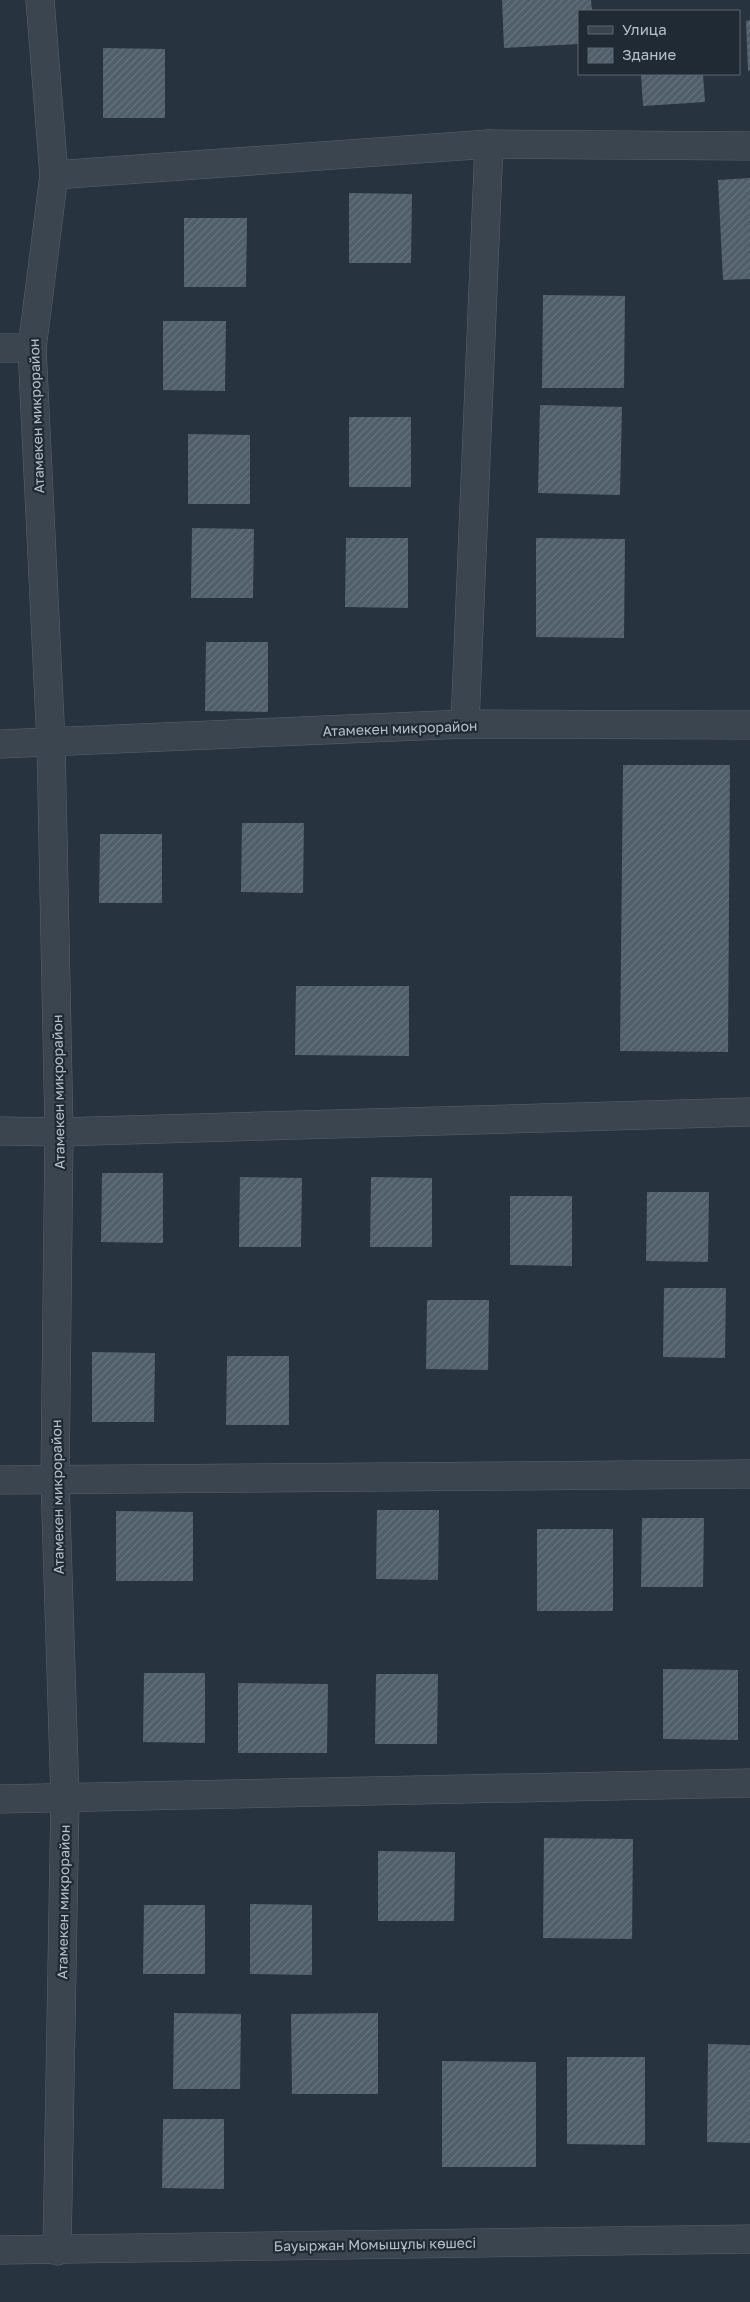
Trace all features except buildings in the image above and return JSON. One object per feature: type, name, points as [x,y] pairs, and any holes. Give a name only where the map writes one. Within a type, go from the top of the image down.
[{"type":"street","name":"Атамекен микрорайон","points":[[40,0],[54,175],[32,348],[50,743],[59,1132],[55,1480],[65,1798],[57,2251]]},
{"type":"street","points":[[54,175],[489,144],[750,146]]},
{"type":"street","points":[[465,724],[489,144]]},
{"type":"street","points":[[0,348],[32,348]]},
{"type":"street","name":"Атамекен микрорайон","points":[[0,744],[465,724],[750,725]]},
{"type":"street","points":[[0,1131],[59,1132],[750,1112]]},
{"type":"street","points":[[0,1480],[750,1474]]},
{"type":"street","points":[[0,1799],[750,1782]]},
{"type":"street","name":"Бауыржан Момышұлы көшесі","points":[[0,2250],[57,2251],[750,2239]]}]
